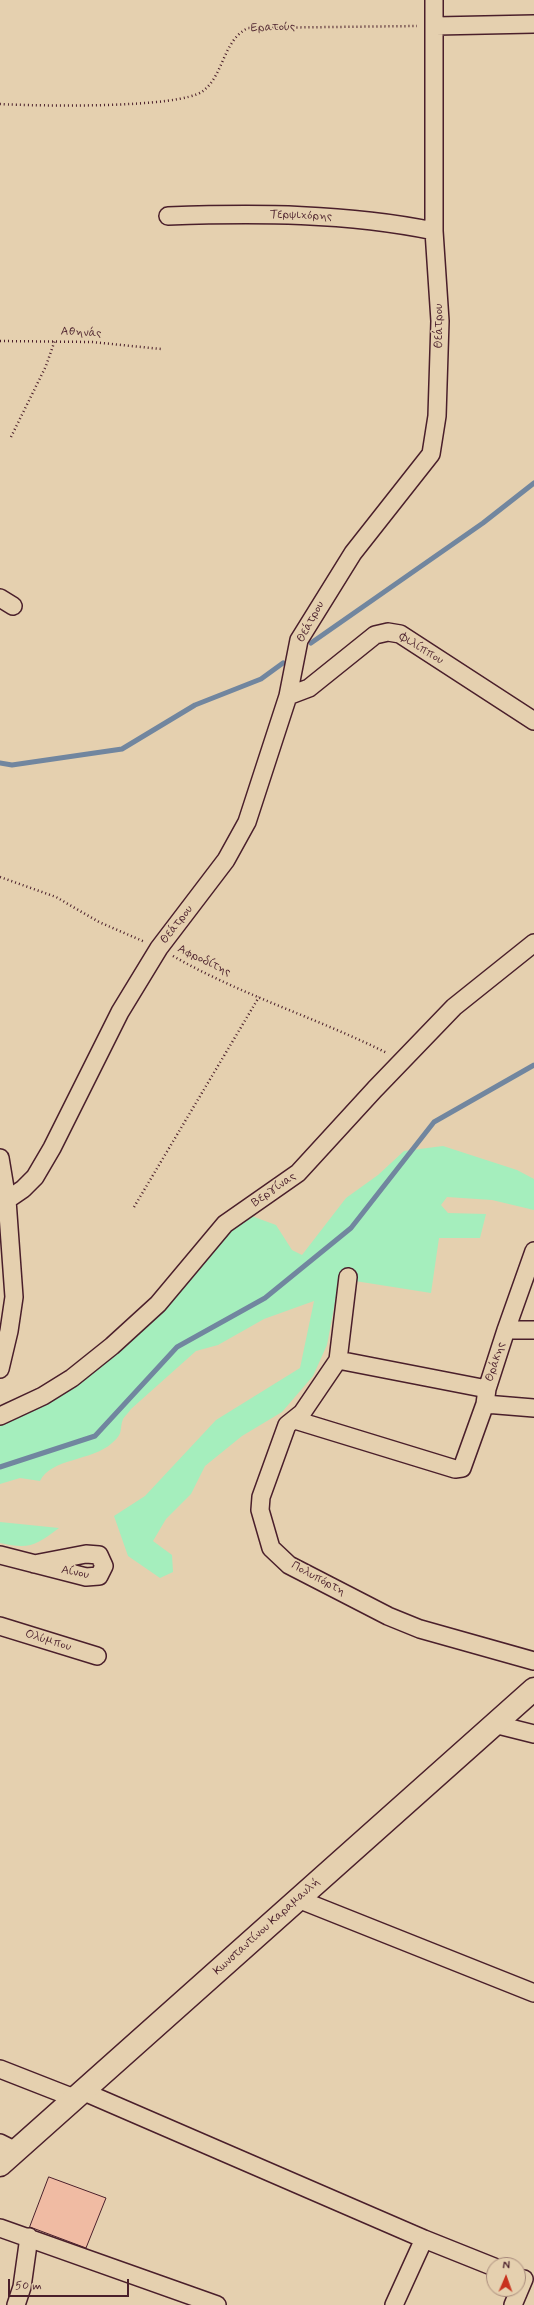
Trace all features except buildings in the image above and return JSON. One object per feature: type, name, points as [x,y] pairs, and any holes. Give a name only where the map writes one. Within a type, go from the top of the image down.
[{"type":"main road","name":"Κωνσταντίνου Καραμανλή","points":[[5,2153],[78,2095],[534,1689]]},
{"type":"street","name":"Θεάτρου","points":[[7,1200],[23,1189],[35,1177],[52,1148],[120,1012],[159,948],[226,860],[248,822],[288,696],[300,640],[321,602],[353,554],[431,454],[437,416],[440,321],[434,230],[436,26],[434,0]]},
{"type":"street","points":[[436,26],[534,24]]},
{"type":"street","name":"Τερψιχόρης","points":[[168,216],[241,214],[329,216],[434,230]]},
{"type":"street","name":"Φιλίππου","points":[[288,696],[309,688],[375,635],[388,632],[400,634],[534,721]]},
{"type":"street","name":"Βεργίνας","points":[[0,1416],[42,1396],[72,1378],[112,1346],[158,1304],[224,1224],[298,1173],[309,1163],[402,1060],[454,1007],[509,961],[534,943]]},
{"type":"street","points":[[0,1158],[7,1200],[14,1297],[6,1310],[0,1369]]},
{"type":"street","name":"Θράκης","points":[[294,1420],[455,1469],[462,1468],[465,1463],[506,1330],[533,1254]]},
{"type":"street","name":"Πολυπόρτη","points":[[348,1277],[338,1360],[302,1413],[287,1425],[261,1497],[260,1510],[267,1538],[278,1555],[290,1565],[388,1616],[420,1629],[534,1661]]},
{"type":"street","points":[[506,1330],[534,1330]]},
{"type":"street","points":[[338,1360],[534,1408]]},
{"type":"street","points":[[0,1555],[34,1564]]},
{"type":"street","name":"Ολύμπου","points":[[0,1626],[96,1656]]},
{"type":"street","points":[[494,1724],[534,1734]]},
{"type":"street","points":[[298,1899],[534,1993]]},
{"type":"street","points":[[0,2069],[78,2095],[486,2264]]},
{"type":"street","points":[[0,2228],[29,2237],[217,2305]]},
{"type":"street","points":[[16,2305],[22,2287],[29,2237]]},
{"type":"street","points":[[394,2305],[424,2239]]},
{"type":"path","name":"Ερατούς","points":[[0,104],[43,106],[159,102],[202,92],[214,80],[236,36],[248,28],[436,26]]},
{"type":"path","name":"Αθηνάς","points":[[0,341],[55,340],[162,349]]},
{"type":"path","points":[[12,437],[46,366],[55,340]]},
{"type":"path","name":"Αφροδίτης","points":[[0,877],[56,897],[99,922],[159,948],[198,971],[354,1037],[402,1060]]},
{"type":"path","points":[[134,1207],[259,997]]},
{"type":"green space","points":[[443,1146],[517,1170],[534,1179],[534,1210],[492,1200],[447,1197],[441,1205],[448,1213],[486,1214],[480,1238],[439,1238],[431,1293],[355,1281],[339,1281],[327,1345],[313,1376],[282,1412],[242,1436],[205,1466],[191,1494],[166,1519],[153,1541],[172,1555],[173,1572],[160,1578],[128,1556],[114,1516],[145,1496],[216,1420],[300,1368],[314,1301],[264,1319],[218,1345],[196,1351],[131,1409],[123,1419],[118,1437],[104,1449],[53,1468],[45,1474],[40,1481],[20,1478],[0,1484],[0,1420],[75,1380],[246,1214],[276,1225],[292,1250],[302,1255],[346,1198],[378,1175],[404,1151]]},
{"type":"green space","points":[[0,1522],[59,1528],[38,1542],[26,1546],[19,1546],[0,1543]]},
{"type":"waterway","points":[[311,643],[483,523],[534,483]]},
{"type":"waterway","points":[[0,763],[12,765],[122,749],[195,705],[261,679],[283,663]]},
{"type":"waterway","points":[[0,1467],[95,1436],[177,1347],[265,1298],[351,1228],[434,1122],[534,1065]]}]
